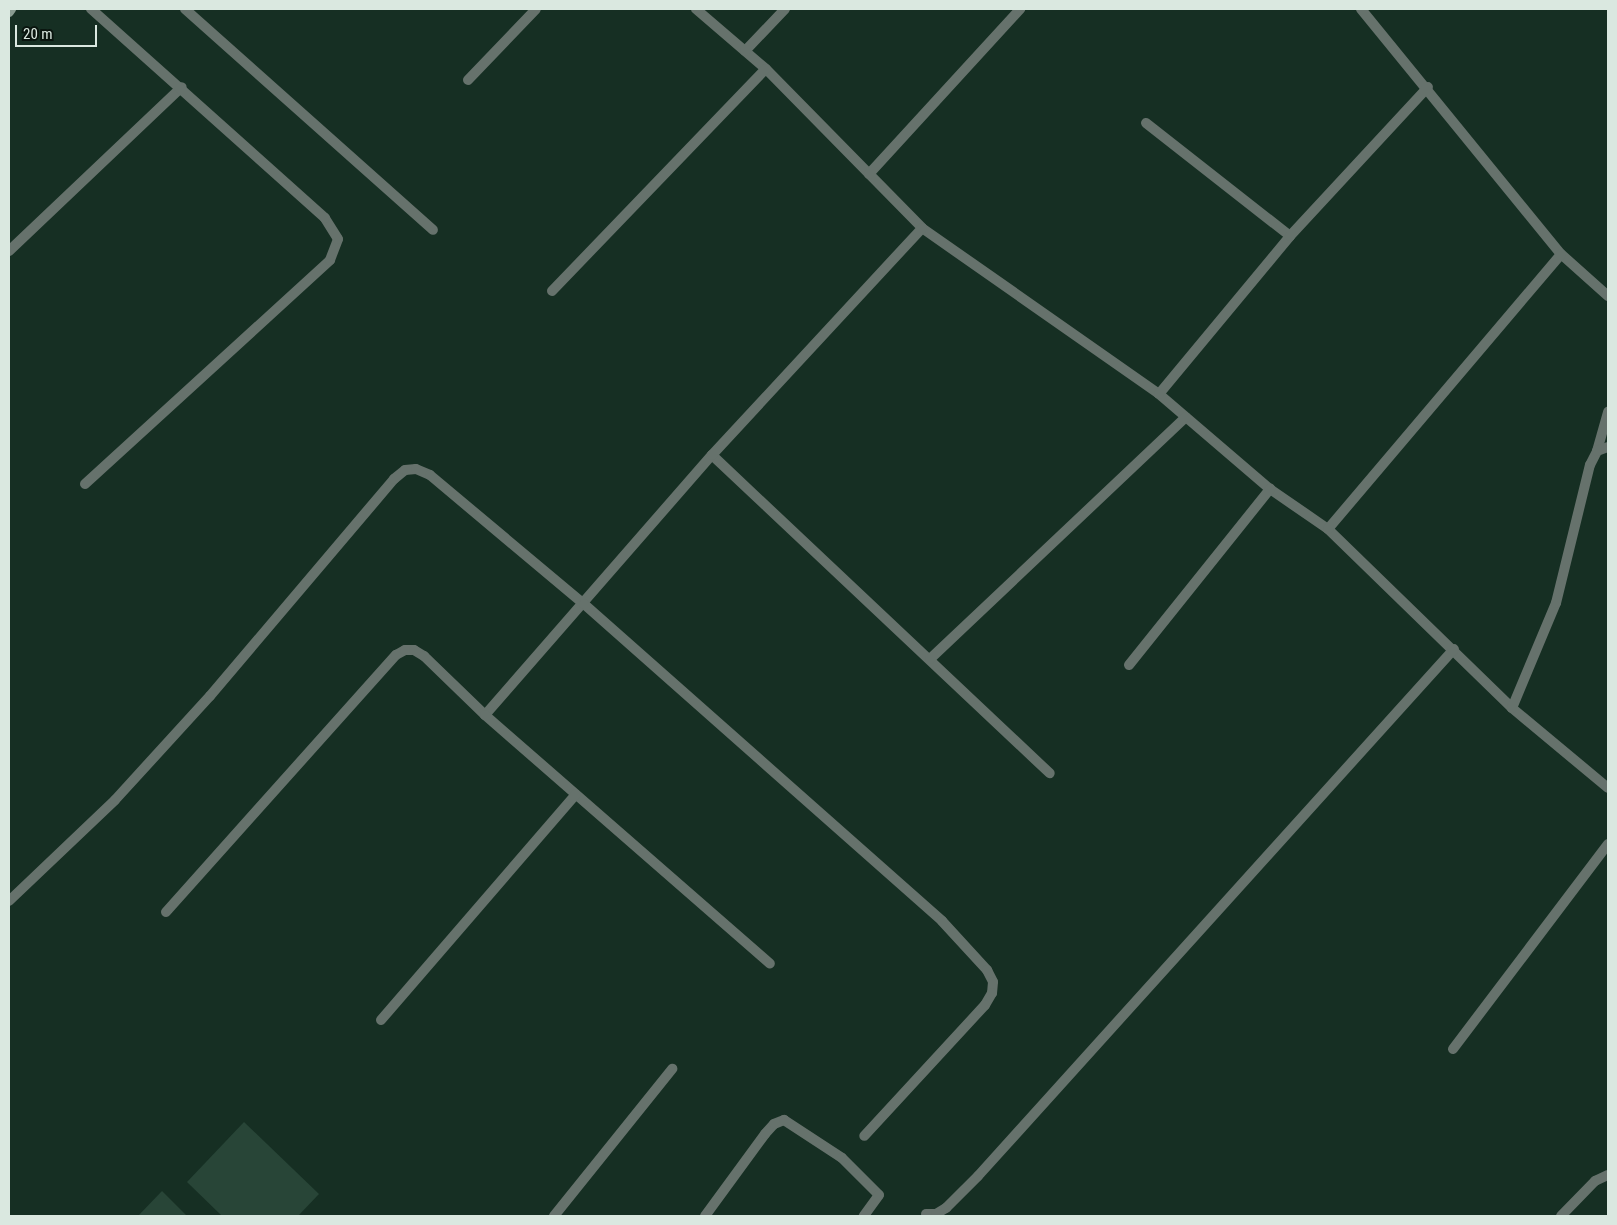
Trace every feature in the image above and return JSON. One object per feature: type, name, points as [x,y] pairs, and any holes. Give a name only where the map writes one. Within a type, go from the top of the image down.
[{"type":"street","points":[[85,484],[330,260],[336,248],[338,238],[325,218],[182,87],[91,9]]},
{"type":"street","points":[[185,9],[432,230]]},
{"type":"street","points":[[468,80],[536,9]]},
{"type":"street","points":[[696,9],[766,69],[922,228],[1159,394],[1270,490],[1328,529],[1454,649],[1512,708],[1608,788]]},
{"type":"street","points":[[745,51],[785,9]]},
{"type":"street","points":[[869,174],[1020,9]]},
{"type":"street","points":[[1361,9],[1428,87],[1561,254],[1608,296]]},
{"type":"street","points":[[552,291],[766,69]]},
{"type":"street","points":[[9,251],[182,87]]},
{"type":"street","points":[[1159,394],[1290,236],[1428,87]]},
{"type":"street","points":[[1146,123],[1290,236]]},
{"type":"street","points":[[485,715],[584,604],[712,455],[922,228]]},
{"type":"street","points":[[1328,529],[1561,254]]},
{"type":"street","points":[[1512,708],[1556,603],[1590,465],[1597,452],[1608,412]]},
{"type":"street","points":[[930,659],[1186,417]]},
{"type":"street","points":[[1597,452],[1608,447]]},
{"type":"street","points":[[712,455],[1050,773]]},
{"type":"street","points":[[9,901],[114,800],[203,703],[405,470],[416,469],[430,475],[584,604],[942,921],[987,970],[993,982],[992,993],[985,1005],[864,1136]]},
{"type":"street","points":[[1129,665],[1270,490]]},
{"type":"street","points":[[926,1214],[936,1214],[946,1208],[978,1176],[1454,649]]},
{"type":"street","points":[[166,912],[396,655],[404,650],[424,656],[485,715],[770,964]]},
{"type":"street","points":[[381,1020],[576,794]]},
{"type":"street","points":[[1453,1049],[1608,844]]},
{"type":"street","points":[[554,1216],[672,1069]]},
{"type":"street","points":[[705,1216],[765,1134],[774,1124],[784,1120],[842,1158],[879,1195],[864,1216]]},
{"type":"street","points":[[1561,1216],[1595,1181],[1608,1175]]},
{"type":"building","points":[[244,1122],[319,1194],[298,1216],[222,1216],[187,1182]]},
{"type":"building","points":[[162,1191],[187,1216],[138,1216]]}]
